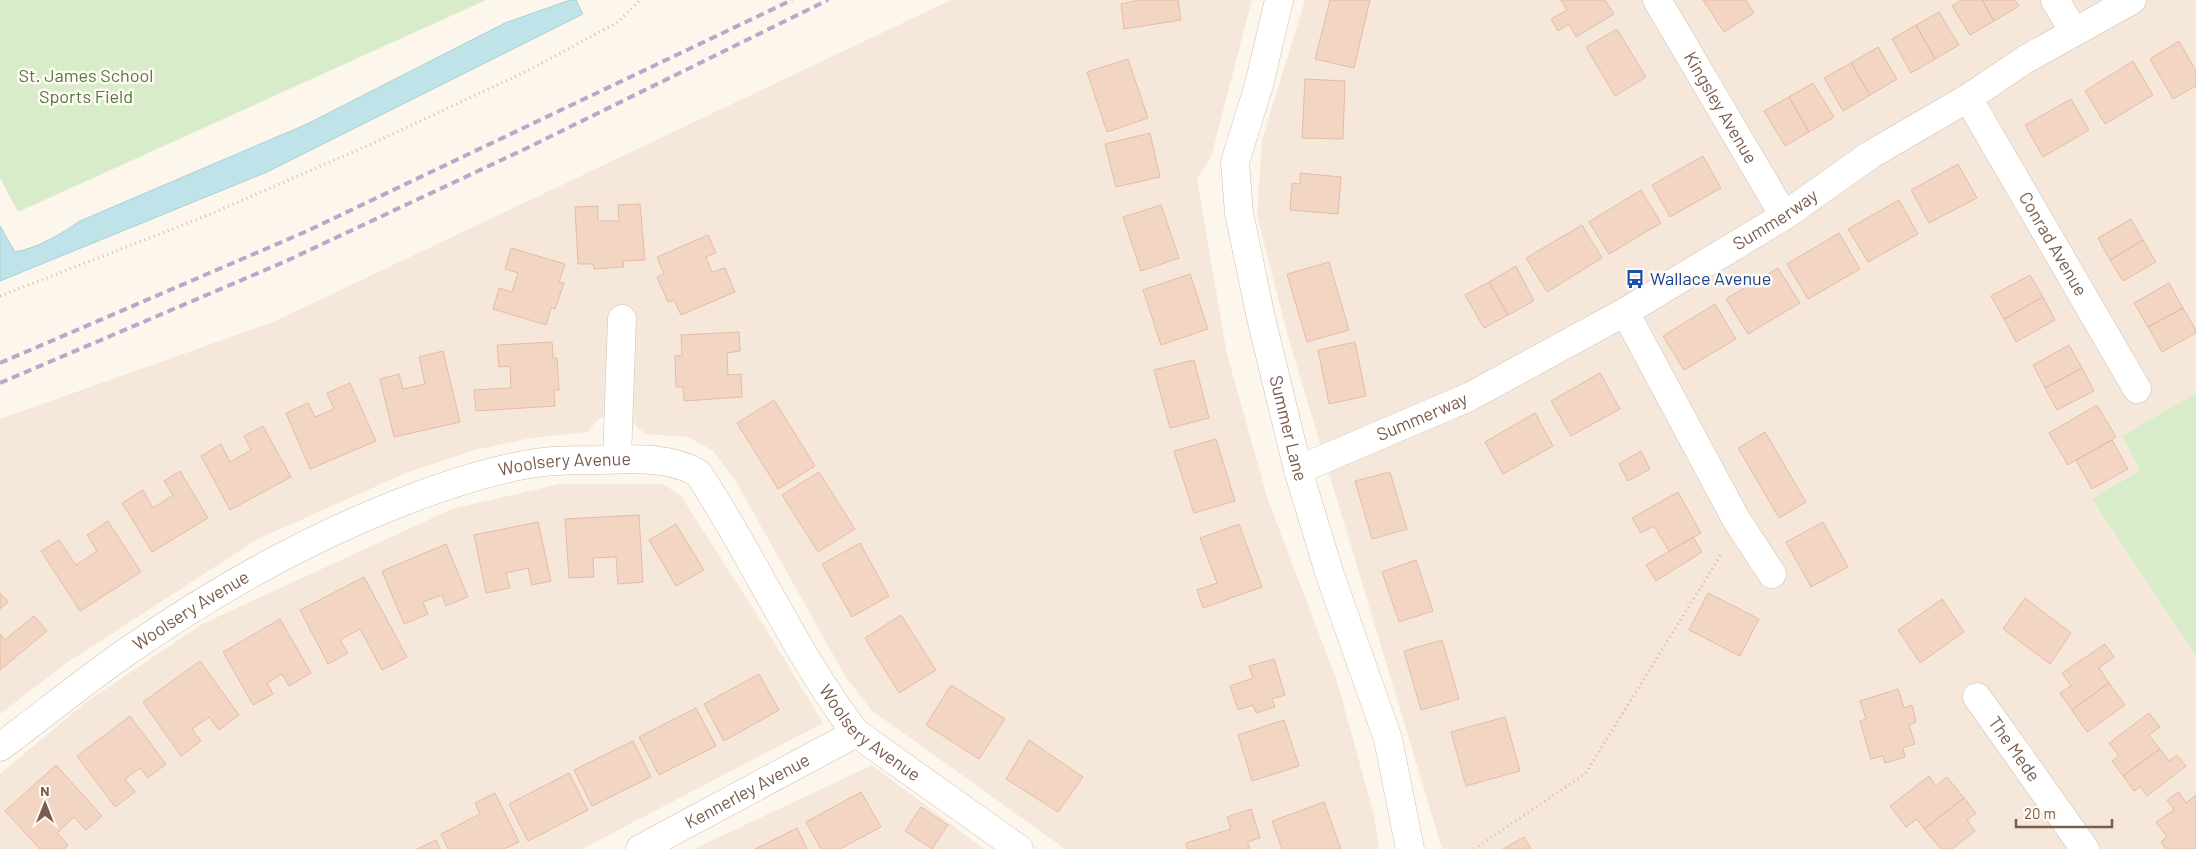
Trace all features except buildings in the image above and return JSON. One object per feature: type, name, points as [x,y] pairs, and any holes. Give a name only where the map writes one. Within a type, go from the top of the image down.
[{"type":"street","name":"Summer Lane","points":[[1279,0],[1259,85],[1235,162],[1239,212],[1261,318],[1298,470],[1330,576],[1388,739],[1403,846]]},
{"type":"street","name":"Kingsley Avenue","points":[[1656,0],[1784,216]]},
{"type":"street","points":[[2056,0],[2074,32]]},
{"type":"street","name":"Summerway","points":[[1298,470],[1468,397],[1625,312],[1784,216],[1870,155],[1968,98],[2026,59],[2132,0]]},
{"type":"street","name":"Conrad Avenue","points":[[1968,98],[2138,389]]},
{"type":"street","points":[[1625,312],[1736,519],[1772,574]]},
{"type":"street","points":[[617,460],[622,319]]},
{"type":"street","name":"Woolsery Avenue","points":[[0,747],[132,648],[248,576],[311,542],[420,495],[495,472],[529,464],[562,460],[668,462],[686,466],[698,473],[782,620],[838,710],[856,733],[1017,849]]},
{"type":"street","name":"The Mede","points":[[1977,697],[2085,849]]},
{"type":"street","name":"Kennerley Avenue","points":[[640,849],[856,733]]},
{"type":"path","points":[[0,296],[206,216],[370,145],[527,71],[618,22],[639,0]]},
{"type":"path","points":[[1474,849],[1585,774],[1719,560],[1736,519]]},
{"type":"shaded area","points":[[951,0],[1252,0],[1211,157],[1197,180],[1227,354],[1268,500],[1337,681],[1374,815],[1379,849],[1065,849],[871,710],[845,676],[735,480],[713,451],[688,437],[645,434],[627,418],[601,417],[587,432],[531,438],[475,450],[406,473],[258,539],[68,662],[0,714],[0,419],[273,322]]},
{"type":"shaded area","points":[[1305,0],[2196,0],[2196,393],[2122,436],[2140,470],[2092,499],[2196,656],[2196,849],[1442,849],[1289,340],[1257,216],[1262,140]]},
{"type":"shaded area","points":[[559,484],[663,484],[681,496],[763,624],[823,723],[582,849],[0,849],[0,774],[85,703],[202,624],[452,509]]},
{"type":"shaded area","points":[[872,765],[984,849],[694,849]]},
{"type":"green space","name":"St. James School Sports Field","points":[[0,0],[486,0],[18,212],[0,178]]},
{"type":"green space","points":[[2196,393],[2196,656],[2092,499],[2140,470],[2122,436]]},
{"type":"water","points":[[570,0],[576,0],[583,14],[267,172],[0,281],[0,226],[15,252],[41,244],[80,221],[307,124],[505,23]]},
{"type":"railway","points":[[0,363],[305,232],[792,0]]},
{"type":"railway","points":[[0,383],[284,262],[525,149],[828,0]]},
{"type":"place","name":"Wallace Avenue","points":[[1635,279]]}]
